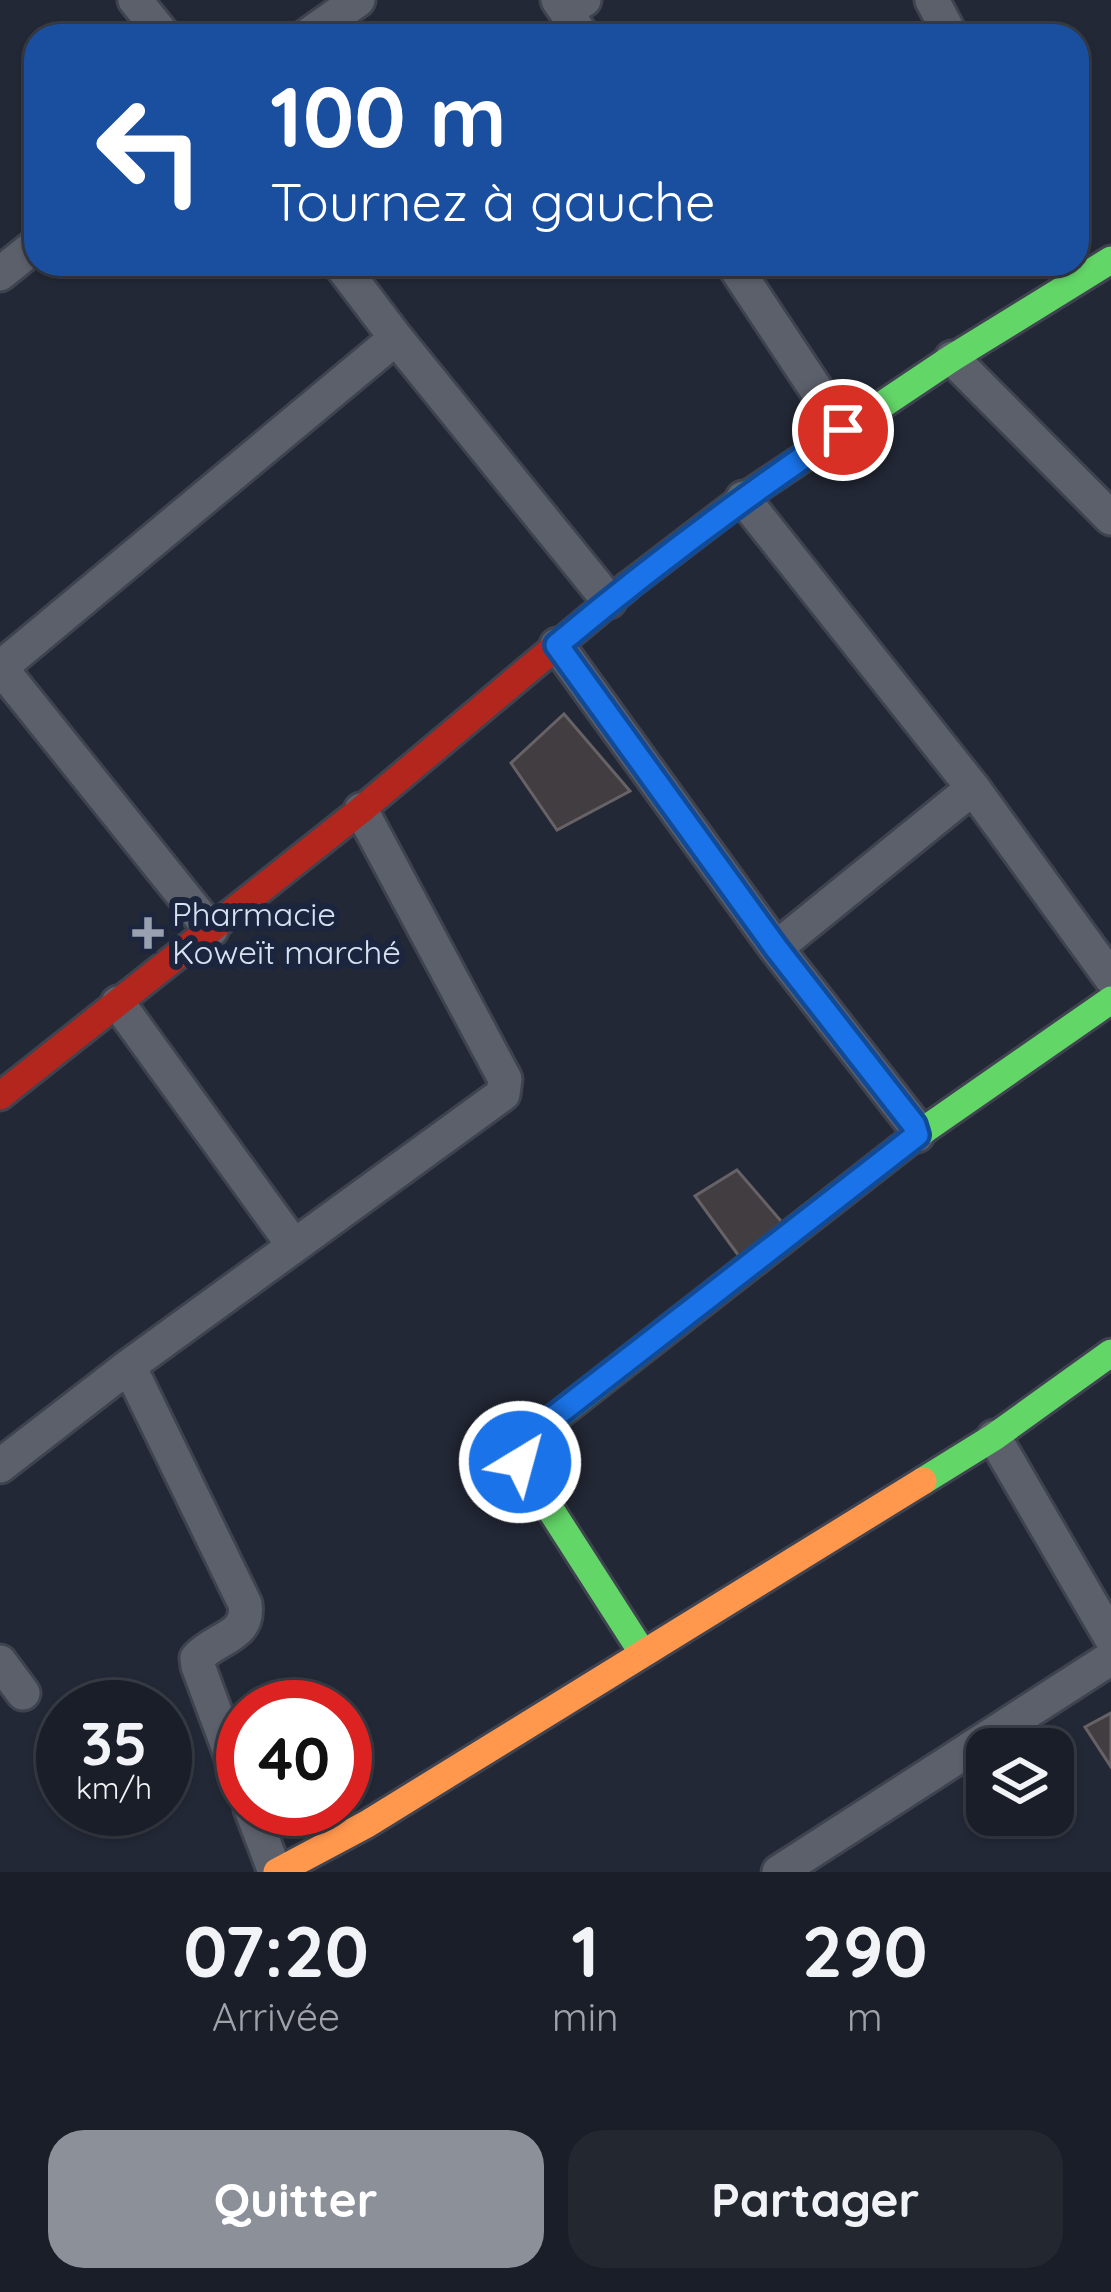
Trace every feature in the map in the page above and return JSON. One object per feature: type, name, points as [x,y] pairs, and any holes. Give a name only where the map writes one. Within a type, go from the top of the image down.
[{"type":"street","points":[[135,0],[154,24]]},
{"type":"street","points":[[324,24],[358,0]]},
{"type":"street","points":[[0,274],[24,255]]},
{"type":"street","points":[[349,276],[610,601]]},
{"type":"street","points":[[741,276],[843,430]]},
{"type":"street","points":[[0,1096],[743,498],[1070,276]]},
{"type":"street","points":[[211,930],[0,667],[396,338]]},
{"type":"street","points":[[952,358],[1111,518]]},
{"type":"street","points":[[743,498],[974,788],[1111,978]]},
{"type":"street","points":[[557,645],[917,1135]]},
{"type":"street","points":[[776,948],[974,788]]},
{"type":"street","points":[[0,1466],[503,1094],[505,1079],[361,810]]},
{"type":"street","points":[[642,1652],[520,1462],[518,1447],[917,1135],[1111,1000]]},
{"type":"street","points":[[118,1003],[294,1246]]},
{"type":"street","points":[[262,1836],[276,1872],[367,1824],[994,1437],[1111,1353]]},
{"type":"street","points":[[130,1366],[244,1604],[247,1618],[241,1628],[197,1658],[216,1711]]},
{"type":"street","points":[[994,1437],[1111,1638]]},
{"type":"street","points":[[778,1872],[1111,1658]]},
{"type":"street","points":[[0,1662],[23,1693]]},
{"type":"building","points":[[564,714],[630,791],[557,830],[511,763]]},
{"type":"building","points":[[737,1170],[787,1228],[744,1263],[695,1196]]},
{"type":"building","points":[[1111,1713],[1111,1767],[1085,1727]]},
{"type":"traffic: fast","points":[[1089,274],[1111,260]]},
{"type":"traffic: fast","points":[[628,586],[743,498],[952,358],[1085,276]]},
{"type":"traffic: fast","points":[[642,1652],[520,1462],[518,1447],[917,1135],[1111,1000]]},
{"type":"traffic: fast","points":[[923,1481],[1111,1353]]},
{"type":"traffic: slow","points":[[277,1872],[367,1824],[923,1481]]},
{"type":"traffic: jam","points":[[0,1096],[361,810],[628,586]]},
{"type":"place","name":"Pharmacie Koweït marché","points":[[148,933]]},
{"type":"route","points":[[520,1462],[518,1447],[527,1438],[917,1135],[557,645],[743,498],[843,430]]}]
